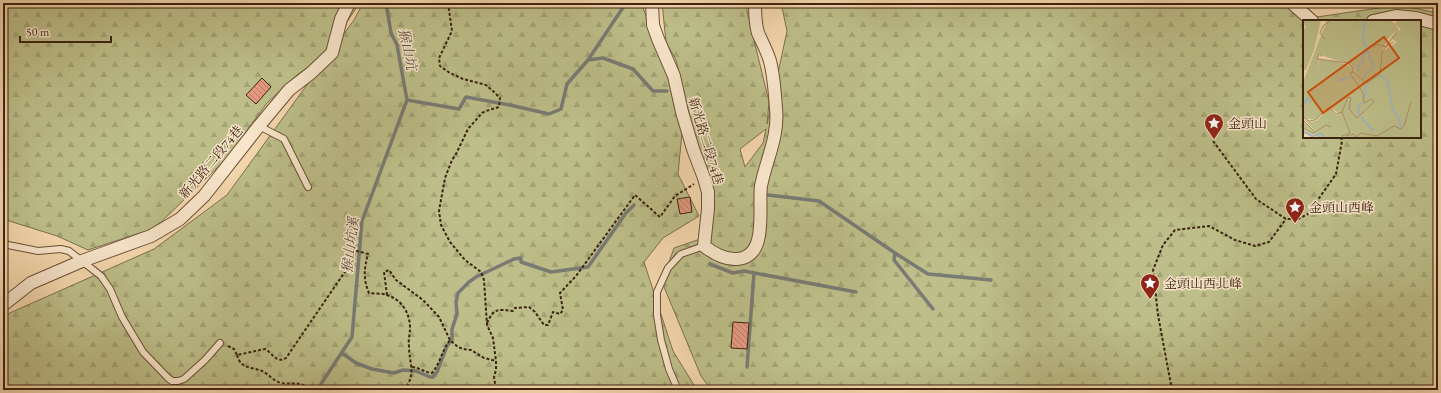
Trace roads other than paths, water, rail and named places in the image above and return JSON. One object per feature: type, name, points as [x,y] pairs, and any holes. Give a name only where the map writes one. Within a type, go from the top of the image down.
[{"type":"street","name":"新光路二段74巷","points":[[3,305],[31,283],[82,261],[151,236],[180,219],[204,196],[289,90],[311,73],[332,53],[341,19],[349,3]]},
{"type":"street","name":"新光路二段74巷","points":[[652,3],[653,25],[674,76],[682,112],[708,192],[708,209],[704,246]]},
{"type":"street","points":[[704,246],[720,256],[733,259],[743,258],[750,254],[756,247],[760,233],[761,187],[777,124],[777,111],[773,76],[756,23],[755,3]]},
{"type":"street","points":[[1292,3],[1311,20]]},
{"type":"street","points":[[1378,20],[1396,16],[1416,18],[1438,24]]},
{"type":"lane","points":[[259,126],[284,139],[308,187]]},
{"type":"lane","points":[[3,244],[38,251],[60,249],[69,251],[101,276],[110,289],[122,317],[143,352],[172,381],[178,381],[184,378],[205,360],[220,343]]},
{"type":"lane","points":[[678,390],[669,369],[661,340],[657,315],[657,292],[668,268],[681,254],[704,246]]},
{"type":"waterway","name":"猴山坑","points":[[386,3],[391,33],[397,45],[407,100]]},
{"type":"waterway","points":[[588,60],[626,3]]},
{"type":"waterway","points":[[407,100],[459,109],[466,97],[549,114],[561,109],[567,84],[588,60],[603,58],[633,69],[653,91],[667,91]]},
{"type":"waterway","name":"猴山坑溪","points":[[317,390],[352,337],[362,221],[407,100]]},
{"type":"waterway","points":[[768,195],[819,201],[928,274],[991,280]]},
{"type":"waterway","points":[[342,353],[356,363],[372,369],[394,373],[403,370],[416,371],[433,377],[437,372],[447,346],[452,340],[452,329],[457,314],[456,302],[458,293],[469,282],[476,277],[514,259],[521,258],[521,262],[551,272],[588,267],[626,213],[634,205]]},
{"type":"waterway","points":[[895,253],[894,260],[933,309]]},
{"type":"waterway","points":[[710,264],[733,273],[744,271],[856,292]]},
{"type":"waterway","points":[[747,367],[754,273]]},
{"type":"place","name":"金頭山","points":[[1214,140]]},
{"type":"place","name":"金頭山西峰","points":[[1295,224]]},
{"type":"place","name":"金頭山西北峰","points":[[1150,300]]}]
